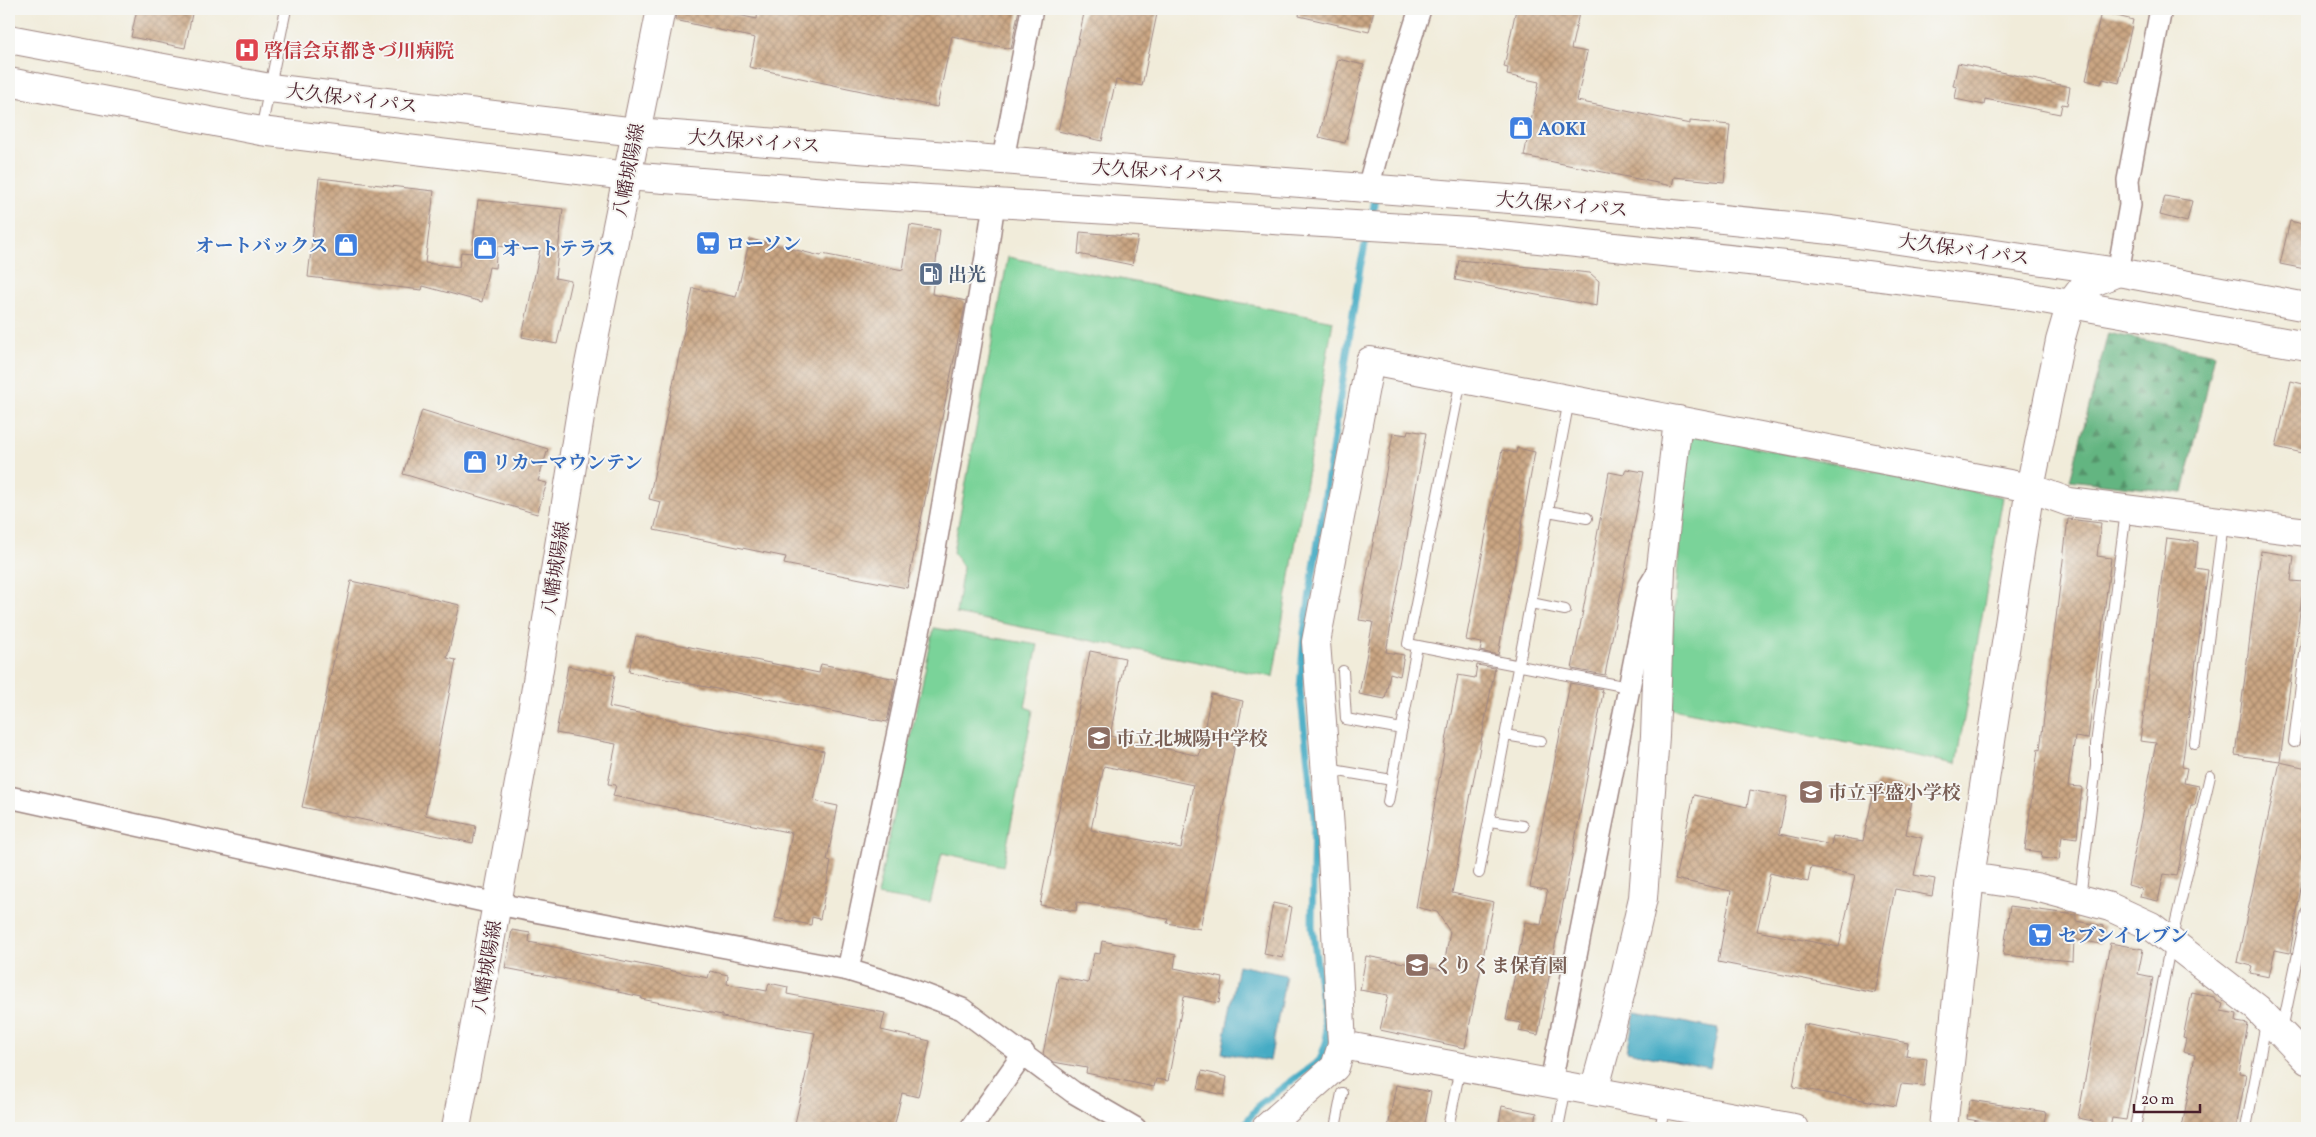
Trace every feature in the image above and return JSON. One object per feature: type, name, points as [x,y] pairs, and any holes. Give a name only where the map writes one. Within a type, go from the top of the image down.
[{"type":"main road","name":"八幡城陽線","points":[[456,1128],[532,712],[586,374],[661,9]]},
{"type":"main road","name":"大久保バイパス","points":[[9,39],[270,88],[636,132],[1574,204],[1831,230],[2118,272],[2307,307]]},
{"type":"main road","name":"大久保バイパス","points":[[9,82],[261,131],[386,148],[627,176],[994,203],[1471,232],[1796,266],[2071,303],[2307,346]]},
{"type":"main road","points":[[1943,1128],[1970,877],[2030,488],[2060,341],[2071,303],[2084,286],[2118,272]]},
{"type":"main road","points":[[1266,1128],[1335,1067],[1342,1045],[1326,769],[1316,642],[1370,361],[2030,488],[2069,502],[2307,532]]},
{"type":"main road","points":[[1594,1091],[1623,984],[1643,898],[1655,736],[1661,568],[1678,420]]},
{"type":"main road","points":[[1970,877],[2036,887],[2110,907],[2151,926],[2257,1008],[2307,1060]]},
{"type":"main road","points":[[1342,1045],[1559,1083],[1594,1091],[1663,1116],[1794,1128]]},
{"type":"street","points":[[1003,159],[1032,9]]},
{"type":"street","points":[[1368,188],[1394,91],[1420,9]]},
{"type":"street","points":[[2118,272],[2130,205],[2128,180],[2162,9]]},
{"type":"street","points":[[848,970],[928,589],[994,203]]},
{"type":"street","points":[[1559,1083],[1628,687],[1649,586],[1661,568]]},
{"type":"street","points":[[9,797],[497,904],[848,970],[907,988],[962,1010],[1073,1092],[1135,1128]]},
{"type":"street","points":[[971,1128],[1024,1054]]},
{"type":"lane","points":[[261,131],[286,9]]},
{"type":"lane","points":[[1461,379],[1408,644],[1628,687]]},
{"type":"lane","points":[[1480,873],[1569,399]]},
{"type":"lane","points":[[1548,510],[1587,518]]},
{"type":"lane","points":[[2080,899],[2096,766],[2096,744],[2126,510]]},
{"type":"lane","points":[[2196,742],[2224,521]]},
{"type":"lane","points":[[1531,603],[1566,610]]},
{"type":"lane","points":[[2294,742],[2307,637]]},
{"type":"lane","points":[[1388,802],[1418,646]]},
{"type":"lane","points":[[1343,671],[1346,719],[1402,729]]},
{"type":"lane","points":[[1506,735],[1541,741]]},
{"type":"lane","points":[[1326,769],[1392,780]]},
{"type":"lane","points":[[2135,1128],[2171,942],[2210,776]]},
{"type":"lane","points":[[1490,821],[1523,826]]},
{"type":"lane","points":[[2246,1128],[2307,911]]},
{"type":"lane","points":[[1448,1128],[1460,1066]]},
{"type":"lane","points":[[1558,1128],[1559,1083]]},
{"type":"lane","points":[[1335,1128],[1342,1093]]},
{"type":"green space","points":[[1008,257],[1333,321],[1273,677],[956,614],[963,567],[953,552]]},
{"type":"green space","points":[[2108,333],[2215,354],[2183,493],[2070,480]]},
{"type":"green space","points":[[1688,434],[2003,497],[1956,764],[1667,708]]},
{"type":"green space","points":[[934,628],[1038,645],[1025,707],[1033,710],[1003,866],[942,853],[930,904],[877,895]]},
{"type":"water","points":[[1238,965],[1286,975],[1270,1061],[1222,1053]]},
{"type":"water","points":[[1635,1013],[1718,1029],[1710,1068],[1627,1051]]},
{"type":"building","points":[[137,9],[193,9],[185,48],[131,37]]},
{"type":"building","points":[[676,9],[710,9],[757,19],[758,9],[1019,9],[1011,49],[952,36],[937,107],[749,67],[755,38],[675,20]]},
{"type":"building","points":[[1085,9],[1158,9],[1142,86],[1116,80],[1102,141],[1058,131]]},
{"type":"building","points":[[1300,9],[1374,9],[1369,32],[1299,16]]},
{"type":"building","points":[[1516,9],[1580,9],[1571,49],[1587,52],[1577,101],[1690,124],[1690,121],[1730,125],[1724,182],[1674,177],[1672,186],[1524,156],[1539,82],[1507,75],[1508,68],[1504,67]]},
{"type":"building","points":[[2101,12],[2133,20],[2119,83],[2103,79],[2101,84],[2086,80]]},
{"type":"building","points":[[1338,59],[1364,65],[1345,143],[1319,137]]},
{"type":"building","points":[[1958,63],[2070,87],[2067,105],[2062,104],[2060,114],[1985,99],[1984,105],[1955,99],[1957,87],[1953,86]]},
{"type":"building","points":[[319,178],[434,191],[425,263],[459,267],[461,252],[472,253],[478,200],[563,209],[555,278],[571,281],[557,344],[522,337],[540,250],[497,246],[495,268],[489,267],[482,302],[423,286],[422,290],[308,277]]},
{"type":"building","points":[[2165,196],[2192,201],[2187,222],[2160,215]]},
{"type":"building","points":[[2290,221],[2307,225],[2305,269],[2280,264]]},
{"type":"building","points":[[910,225],[940,230],[932,294],[966,301],[907,588],[784,564],[786,557],[654,530],[661,502],[649,499],[693,288],[736,297],[750,239],[821,256],[822,254],[903,270]]},
{"type":"building","points":[[1080,232],[1138,237],[1132,265],[1078,254]]},
{"type":"building","points":[[1459,260],[1590,273],[1599,281],[1597,306],[1455,280]]},
{"type":"building","points":[[2291,381],[2307,385],[2307,454],[2276,447]]},
{"type":"building","name":"リカーマウンテン","points":[[422,410],[548,449],[538,481],[547,483],[537,514],[403,474]]},
{"type":"building","points":[[1408,430],[1426,433],[1386,652],[1404,655],[1400,676],[1390,673],[1385,699],[1359,694],[1373,622],[1359,620],[1393,433],[1407,435]]},
{"type":"building","points":[[1517,448],[1535,452],[1498,655],[1480,651],[1482,643],[1466,640],[1502,450],[1516,453]]},
{"type":"building","points":[[1626,469],[1644,472],[1605,675],[1572,669],[1609,472],[1624,475]]},
{"type":"building","points":[[2068,519],[2101,523],[2097,556],[2111,558],[2088,739],[2075,737],[2068,786],[2082,787],[2077,838],[2062,836],[2059,860],[2041,858],[2042,852],[2025,850],[2038,749],[2040,750]]},
{"type":"building","points":[[2167,538],[2198,542],[2195,568],[2208,570],[2182,767],[2187,768],[2184,783],[2199,786],[2195,805],[2191,805],[2177,876],[2164,874],[2158,901],[2140,897],[2142,889],[2128,885],[2156,743],[2140,741]]},
{"type":"building","points":[[2261,551],[2294,556],[2291,581],[2304,582],[2280,761],[2235,755]]},
{"type":"building","points":[[351,581],[460,605],[447,658],[456,660],[425,815],[476,826],[473,843],[302,807]]},
{"type":"building","points":[[636,636],[819,673],[821,664],[896,679],[887,722],[629,672]]},
{"type":"building","points":[[1090,651],[1125,658],[1110,736],[1199,756],[1211,694],[1243,701],[1200,929],[1167,923],[1168,919],[1077,902],[1076,911],[1040,905]],"holes":[[[1104,766],[1193,785],[1181,848],[1091,830]]]},
{"type":"building","points":[[1477,665],[1495,668],[1452,893],[1494,902],[1465,1048],[1380,1030],[1388,995],[1360,990],[1366,956],[1443,970],[1450,932],[1437,912],[1416,907],[1458,675],[1475,678]]},
{"type":"building","points":[[568,666],[615,675],[609,707],[824,751],[814,801],[838,806],[827,860],[831,861],[820,919],[812,917],[811,925],[775,918],[792,833],[613,796],[616,785],[608,784],[616,744],[556,733]]},
{"type":"building","points":[[1570,683],[1602,689],[1601,692],[1603,693],[1538,1035],[1519,1031],[1521,1023],[1506,1020],[1525,922],[1541,925],[1547,893],[1546,890],[1530,887]]},
{"type":"building","points":[[2280,762],[2307,768],[2307,800],[2303,820],[2307,820],[2307,852],[2290,953],[2275,950],[2269,977],[2250,973],[2252,966],[2237,962]]},
{"type":"building","points":[[1876,782],[1914,789],[1906,834],[1922,838],[1914,875],[1935,879],[1932,896],[1895,889],[1875,993],[1718,962],[1731,891],[1675,879],[1694,795],[1747,807],[1750,790],[1787,797],[1779,834],[1831,845],[1833,836],[1863,841]],"holes":[[[1811,867],[1855,875],[1839,947],[1757,931],[1770,873],[1808,882]]]},
{"type":"building","points":[[1273,903],[1292,907],[1283,958],[1264,954]]},
{"type":"building","name":"セブンイレブン","points":[[2010,906],[2076,915],[2076,921],[2104,926],[2101,944],[2074,939],[2073,961],[2003,955]]},
{"type":"building","points":[[512,930],[530,933],[529,942],[708,978],[710,971],[728,975],[727,984],[767,991],[769,983],[788,987],[787,994],[885,1013],[881,1030],[930,1041],[918,1097],[902,1093],[894,1128],[794,1128],[815,1033],[722,1017],[722,1015],[641,999],[642,997],[618,992],[619,990],[505,968]]},
{"type":"building","points":[[1102,941],[1176,955],[1174,968],[1223,978],[1219,1003],[1184,996],[1168,1081],[1156,1079],[1154,1087],[1086,1073],[1087,1068],[1053,1062],[1043,1054],[1058,977],[1088,983],[1094,953],[1100,954]]},
{"type":"building","points":[[2110,943],[2143,949],[2138,974],[2153,977],[2126,1120],[2112,1118],[2110,1128],[2092,1128],[2093,1121],[2078,1118]]},
{"type":"building","points":[[2192,992],[2214,997],[2217,1002],[2223,1004],[2221,1011],[2237,1014],[2236,1022],[2248,1024],[2239,1073],[2246,1074],[2236,1128],[2182,1128],[2195,1055],[2183,1052],[2186,1039],[2183,1038]]},
{"type":"building","points":[[1804,1024],[1908,1043],[1906,1056],[1927,1059],[1924,1086],[1901,1084],[1896,1106],[1793,1087]]},
{"type":"building","points":[[1202,1071],[1227,1077],[1224,1095],[1198,1089]]},
{"type":"building","points":[[1396,1085],[1431,1092],[1424,1128],[1388,1128]]},
{"type":"building","points":[[1970,1100],[2046,1112],[2043,1128],[2018,1128],[1967,1119]]},
{"type":"building","points":[[1502,1106],[1537,1113],[1534,1128],[1498,1128]]},
{"type":"waterway","points":[[1371,220],[1376,194]]},
{"type":"waterway","points":[[1242,1128],[1259,1105],[1320,1060],[1327,1040],[1312,926],[1314,817],[1300,690],[1304,632],[1360,268],[1368,231]]},
{"type":"place","name":"啓信会京都きづ川病院","points":[[247,50]]},
{"type":"place","name":"AOKI","points":[[1521,128]]},
{"type":"place","name":"ローソン","points":[[708,243]]},
{"type":"place","name":"オートバックス","points":[[346,245]]},
{"type":"place","name":"オートテラス","points":[[485,248]]},
{"type":"place","name":"出光","points":[[931,274]]},
{"type":"place","name":"リカーマウンテン","points":[[475,462]]},
{"type":"place","name":"市立北城陽中学校","points":[[1099,738]]},
{"type":"place","name":"市立平盛小学校","points":[[1811,792]]},
{"type":"place","name":"セブンイレブン","points":[[2040,935]]},
{"type":"place","name":"くりくま保育園","points":[[1417,965]]}]
